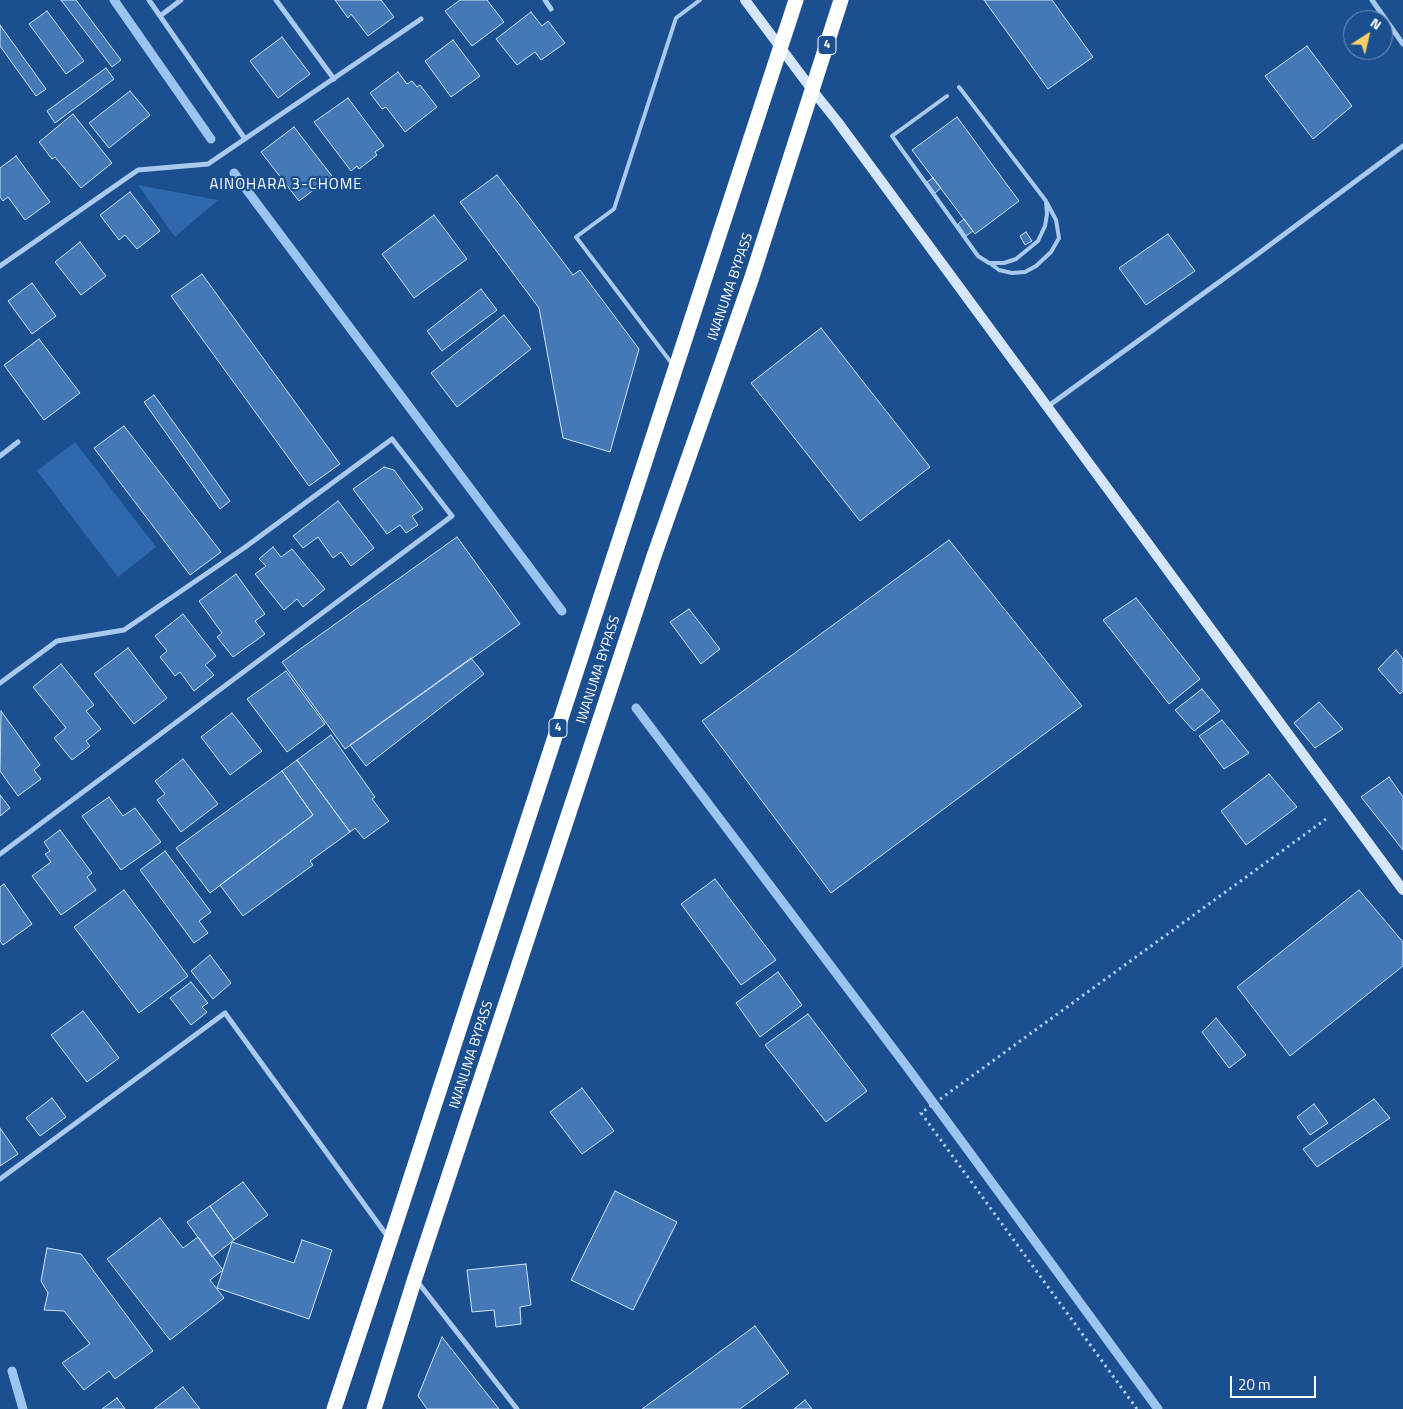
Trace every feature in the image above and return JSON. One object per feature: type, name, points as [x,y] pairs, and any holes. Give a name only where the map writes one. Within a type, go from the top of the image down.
[{"type":"highway","name":"IWANUMA BYPASS","points":[[334,1409],[796,0]]},
{"type":"highway","name":"IWANUMA BYPASS","points":[[374,1409],[415,1278],[654,556],[751,280],[841,0]]},
{"type":"street","points":[[149,0],[245,140]]},
{"type":"street","points":[[160,16],[182,0]]},
{"type":"street","points":[[276,0],[334,79]]},
{"type":"street","points":[[545,0],[551,9]]},
{"type":"street","points":[[745,0],[837,121],[1403,890]]},
{"type":"street","points":[[1372,0],[1403,44]]},
{"type":"street","points":[[0,266],[138,170],[208,164],[421,19]]},
{"type":"street","points":[[1047,407],[1403,146]]},
{"type":"street","points":[[0,683],[57,641],[124,630],[244,548],[392,439],[452,516],[0,854]]},
{"type":"street","points":[[0,456],[18,442]]},
{"type":"street","points":[[0,1179],[225,1013],[390,1241]]},
{"type":"street","points":[[415,1278],[517,1409]]},
{"type":"lane","points":[[675,368],[576,237],[614,209],[676,18],[700,0]]},
{"type":"lane","points":[[947,96],[892,136],[978,256],[1000,270],[1012,273],[1025,272],[1036,266],[1051,252],[1059,238],[1056,220],[1046,201],[960,87]]},
{"type":"lane","points":[[989,263],[1004,263],[1016,259],[1038,241],[1045,226],[1047,214],[1046,201]]},
{"type":"path","points":[[1137,1409],[921,1113],[1342,808]]},
{"type":"shaded area","points":[[138,185],[218,200],[175,237]]},
{"type":"shaded area","points":[[75,442],[156,547],[118,577],[37,471]]},
{"type":"building","points":[[61,0],[76,0],[121,60],[112,67]]},
{"type":"building","points":[[335,0],[381,0],[394,17],[368,36],[351,14],[348,18]]},
{"type":"building","points":[[460,0],[487,0],[504,22],[472,46],[445,11]]},
{"type":"building","points":[[984,0],[1052,0],[1093,57],[1048,89]]},
{"type":"building","points":[[47,11],[84,61],[66,74],[29,24]]},
{"type":"building","points":[[531,12],[542,26],[548,21],[565,43],[541,60],[535,52],[517,65],[496,39]]},
{"type":"building","points":[[0,25],[46,89],[36,96],[0,46]]},
{"type":"building","points":[[282,37],[310,74],[278,98],[250,61]]},
{"type":"building","points":[[453,40],[480,76],[451,97],[425,61]]},
{"type":"building","points":[[1307,46],[1352,106],[1313,139],[1265,76]]},
{"type":"building","points":[[106,68],[114,79],[55,123],[47,111]]},
{"type":"building","points":[[398,72],[407,84],[412,81],[417,87],[420,85],[437,107],[405,132],[386,107],[382,109],[370,93]]},
{"type":"building","points":[[130,91],[150,115],[109,148],[89,123]]},
{"type":"building","points":[[348,98],[384,146],[375,152],[377,155],[359,169],[357,166],[351,171],[314,122]]},
{"type":"building","points":[[73,114],[112,163],[81,188],[55,157],[52,159],[39,142]]},
{"type":"building","points":[[957,117],[1019,201],[975,234],[912,150]]},
{"type":"building","points":[[294,127],[332,176],[299,201],[261,152]]},
{"type":"building","points":[[16,156],[50,202],[25,220],[8,197],[3,201],[0,197],[0,168]]},
{"type":"building","points":[[497,175],[573,275],[580,270],[639,349],[610,452],[563,438],[539,308],[460,202]]},
{"type":"building","points":[[933,178],[941,188],[935,193],[927,182]]},
{"type":"building","points":[[130,192],[160,231],[137,249],[125,235],[119,240],[100,215]]},
{"type":"building","points":[[434,215],[467,259],[414,298],[382,254]]},
{"type":"building","points":[[964,219],[973,231],[966,236],[958,224]]},
{"type":"building","points":[[1026,232],[1032,241],[1025,245],[1020,236]]},
{"type":"building","points":[[1168,234],[1195,271],[1146,305],[1119,268]]},
{"type":"building","points":[[80,242],[106,276],[81,295],[55,262]]},
{"type":"building","points":[[202,274],[340,464],[309,486],[171,296]]},
{"type":"building","points":[[32,283],[56,316],[32,334],[8,301]]},
{"type":"building","points":[[481,289],[497,310],[442,351],[427,331]]},
{"type":"building","points":[[504,315],[531,349],[457,407],[431,373]]},
{"type":"building","points":[[821,328],[930,467],[860,521],[751,383]]},
{"type":"building","points":[[39,339],[80,393],[44,420],[4,365]]},
{"type":"building","points":[[154,395],[230,501],[220,509],[144,402]]},
{"type":"building","points":[[124,426],[221,552],[190,575],[94,448]]},
{"type":"building","points":[[384,467],[394,470],[423,509],[412,516],[418,525],[406,533],[400,525],[387,534],[353,489]]},
{"type":"building","points":[[338,501],[374,548],[351,566],[341,552],[333,558],[318,537],[303,548],[293,536]]},
{"type":"building","points":[[457,537],[520,624],[345,749],[282,662]]},
{"type":"building","points":[[949,540],[1082,706],[831,893],[702,721]]},
{"type":"building","points":[[273,547],[281,557],[292,549],[325,589],[303,607],[297,599],[284,610],[255,574],[266,566],[259,559]]},
{"type":"building","points":[[236,574],[265,614],[255,621],[265,634],[233,657],[217,637],[222,633],[199,601]]},
{"type":"building","points":[[1136,598],[1200,679],[1169,704],[1103,620]]},
{"type":"building","points":[[689,609],[720,649],[701,664],[670,622]]},
{"type":"building","points":[[183,614],[216,656],[205,665],[214,675],[194,691],[180,672],[175,676],[160,657],[167,651],[155,636]]},
{"type":"building","points":[[128,648],[167,698],[134,724],[94,674]]},
{"type":"building","points":[[1396,650],[1403,659],[1403,691],[1400,694],[1378,669]]},
{"type":"building","points":[[471,658],[484,674],[366,766],[350,745]]},
{"type":"building","points":[[61,664],[94,705],[86,711],[101,729],[86,741],[90,746],[72,760],[54,738],[66,728],[33,687]]},
{"type":"building","points":[[286,671],[325,724],[287,752],[247,699]]},
{"type":"building","points":[[1202,689],[1220,711],[1194,731],[1175,710]]},
{"type":"building","points":[[1319,702],[1343,729],[1315,748],[1294,723]]},
{"type":"building","points":[[1,711],[40,765],[34,770],[41,779],[18,796],[0,771]]},
{"type":"building","points":[[232,713],[262,751],[230,775],[201,737]]},
{"type":"building","points":[[1222,720],[1249,753],[1224,769],[1199,736]]},
{"type":"building","points":[[331,735],[375,797],[372,799],[389,821],[364,839],[355,828],[350,832],[297,760]]},
{"type":"building","points":[[183,759],[218,804],[181,832],[157,800],[165,794],[155,781]]},
{"type":"building","points":[[297,760],[350,832],[310,861],[313,865],[243,916],[220,885],[313,815],[282,771]]},
{"type":"building","points":[[282,771],[313,815],[210,893],[176,848]]},
{"type":"building","points":[[1269,774],[1297,807],[1246,845],[1221,811]]},
{"type":"building","points":[[1389,777],[1403,797],[1403,850],[1361,797]]},
{"type":"building","points":[[0,795],[10,808],[0,816]]},
{"type":"building","points":[[109,797],[123,816],[135,808],[161,842],[121,870],[82,816]]},
{"type":"building","points":[[60,830],[92,873],[87,877],[96,890],[61,915],[32,876],[51,862],[45,854],[50,851],[44,842]]},
{"type":"building","points":[[165,851],[211,912],[199,921],[208,933],[194,943],[140,870]]},
{"type":"building","points":[[715,879],[776,960],[741,985],[681,904]]},
{"type":"building","points":[[4,884],[32,924],[3,945],[0,941],[0,887]]},
{"type":"building","points":[[124,890],[188,976],[139,1013],[74,927]]},
{"type":"building","points":[[1359,890],[1403,942],[1403,966],[1290,1056],[1237,987]]},
{"type":"building","points":[[210,955],[231,983],[213,999],[191,971]]},
{"type":"building","points":[[778,972],[802,1005],[760,1037],[736,1003]]},
{"type":"building","points":[[191,982],[208,1003],[202,1007],[207,1012],[191,1025],[170,998]]},
{"type":"building","points":[[83,1011],[119,1058],[87,1082],[51,1035]]},
{"type":"building","points":[[808,1014],[867,1091],[826,1122],[765,1045]]},
{"type":"building","points":[[1216,1018],[1246,1055],[1229,1068],[1202,1032]]},
{"type":"building","points":[[582,1088],[614,1131],[582,1154],[550,1112]]},
{"type":"building","points":[[52,1098],[66,1117],[40,1136],[26,1118]]},
{"type":"building","points":[[1374,1099],[1390,1118],[1317,1167],[1303,1149]]},
{"type":"building","points":[[1314,1104],[1328,1123],[1310,1135],[1297,1117]]},
{"type":"building","points":[[0,1128],[18,1154],[0,1166]]},
{"type":"building","points":[[243,1182],[268,1215],[234,1240],[210,1206]]},
{"type":"building","points":[[615,1191],[677,1222],[633,1310],[571,1280]]},
{"type":"building","points":[[210,1206],[234,1240],[212,1257],[187,1222]]},
{"type":"building","points":[[160,1218],[183,1248],[198,1237],[223,1270],[210,1280],[224,1298],[170,1340],[107,1259]]},
{"type":"building","points":[[302,1240],[332,1250],[309,1319],[217,1288],[232,1242],[294,1263]]},
{"type":"building","points":[[47,1248],[81,1254],[153,1351],[115,1379],[109,1371],[84,1390],[62,1363],[90,1344],[64,1311],[44,1310],[48,1293],[41,1281]]},
{"type":"building","points":[[526,1264],[531,1305],[520,1307],[521,1324],[496,1327],[494,1310],[472,1312],[467,1270]]},
{"type":"building","points":[[755,1326],[789,1373],[740,1409],[642,1409]]},
{"type":"building","points":[[442,1337],[499,1409],[427,1409],[418,1396]]},
{"type":"building","points":[[183,1387],[200,1409],[154,1409]]},
{"type":"building","points":[[117,1398],[125,1409],[102,1409]]},
{"type":"building","points":[[805,1400],[812,1409],[794,1409]]},
{"type":"waterway","points":[[114,0],[211,139]]},
{"type":"waterway","points":[[234,173],[562,611]]},
{"type":"waterway","points":[[636,708],[907,1067],[1158,1409]]},
{"type":"waterway","points":[[12,1371],[23,1409]]},
{"type":"district","name":"AINOHARA 3-CHOME","points":[[286,185]]}]
